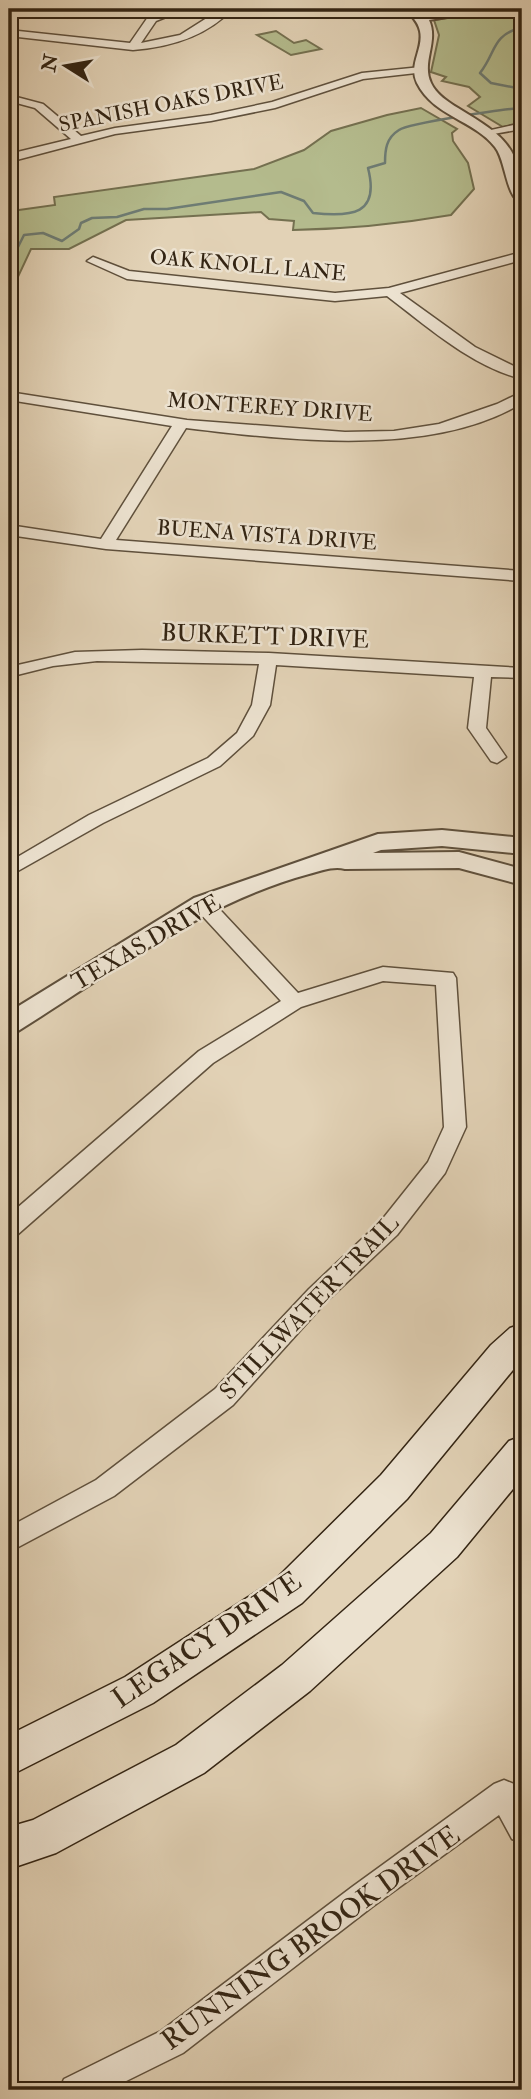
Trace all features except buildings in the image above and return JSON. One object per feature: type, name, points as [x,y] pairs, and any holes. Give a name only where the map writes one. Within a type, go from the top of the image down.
[{"type":"main road","name":"LEGACY DRIVE","points":[[9,1756],[139,1690],[289,1591],[394,1487],[503,1355],[522,1338]]},
{"type":"main road","points":[[9,1848],[41,1838],[190,1759],[296,1678],[444,1545],[522,1452]]},
{"type":"street","points":[[133,47],[152,19],[181,9]]},
{"type":"street","points":[[9,33],[133,47],[163,44],[189,37],[227,9]]},
{"type":"street","points":[[416,13],[439,9]]},
{"type":"street","points":[[416,13],[472,9]]},
{"type":"street","points":[[416,13],[429,32],[421,70],[424,83],[449,110],[488,132],[502,145],[522,198]]},
{"type":"street","name":"SPANISH OAKS DRIVE","points":[[9,158],[152,124],[211,118],[275,105],[362,76],[421,70]]},
{"type":"street","points":[[9,98],[39,106],[79,140]]},
{"type":"street","points":[[488,132],[522,126]]},
{"type":"street","name":"OAK KNOLL LANE","points":[[93,261],[127,275],[258,288],[295,295],[335,297],[390,292],[522,256]]},
{"type":"street","points":[[390,292],[469,350],[502,368],[522,375]]},
{"type":"street","name":"MONTEREY DRIVE","points":[[9,396],[181,424],[252,432],[372,438],[430,431],[472,420],[515,402],[522,396]]},
{"type":"street","points":[[106,544],[181,424]]},
{"type":"street","name":"BUENA VISTA DRIVE","points":[[9,530],[106,544],[522,576]]},
{"type":"street","name":"BURKETT DRIVE","points":[[9,672],[40,661],[106,655],[270,658],[522,673]]},
{"type":"street","points":[[9,870],[96,819],[214,762],[244,736],[261,705],[270,658]]},
{"type":"street","points":[[483,672],[477,728],[497,757]]},
{"type":"street","name":"TEXAS DRIVE","points":[[9,1024],[203,904],[288,872],[329,861],[378,842],[442,838],[522,846]]},
{"type":"street","name":"TEXAS DRIVE","points":[[329,861],[459,860],[521,873]]},
{"type":"street","points":[[9,1228],[206,1057],[294,1002],[203,904]]},
{"type":"street","name":"STILLWATER TRAIL","points":[[9,1540],[105,1488],[224,1397],[317,1296],[389,1228],[437,1167],[455,1127],[446,978],[383,974],[294,1002]]},
{"type":"street","name":"RUNNING BROOK DRIVE","points":[[75,2090],[172,2042],[362,1896],[504,1794],[522,1829]]},
{"type":"green space","points":[[480,9],[522,9],[522,123],[503,127],[468,106],[480,97],[469,87],[442,81],[446,77],[431,72],[439,35],[434,20]]},
{"type":"green space","points":[[276,31],[294,43],[306,40],[321,49],[291,55],[257,35]]},
{"type":"green space","points":[[421,108],[457,129],[452,133],[453,141],[468,163],[474,189],[451,215],[373,226],[293,230],[294,221],[269,219],[261,212],[126,220],[69,249],[31,249],[17,279],[9,281],[9,217],[19,210],[55,205],[54,197],[254,169],[304,150],[331,131]]},
{"type":"waterway","points":[[522,27],[500,40],[480,73],[491,83],[522,89]]},
{"type":"waterway","points":[[9,265],[24,235],[43,233],[62,241],[79,229],[81,223],[92,218],[117,217],[144,209],[167,209],[281,192],[304,201],[313,213],[351,213],[366,204],[371,184],[368,168],[385,163],[389,141],[399,130],[438,120],[522,108]]}]
